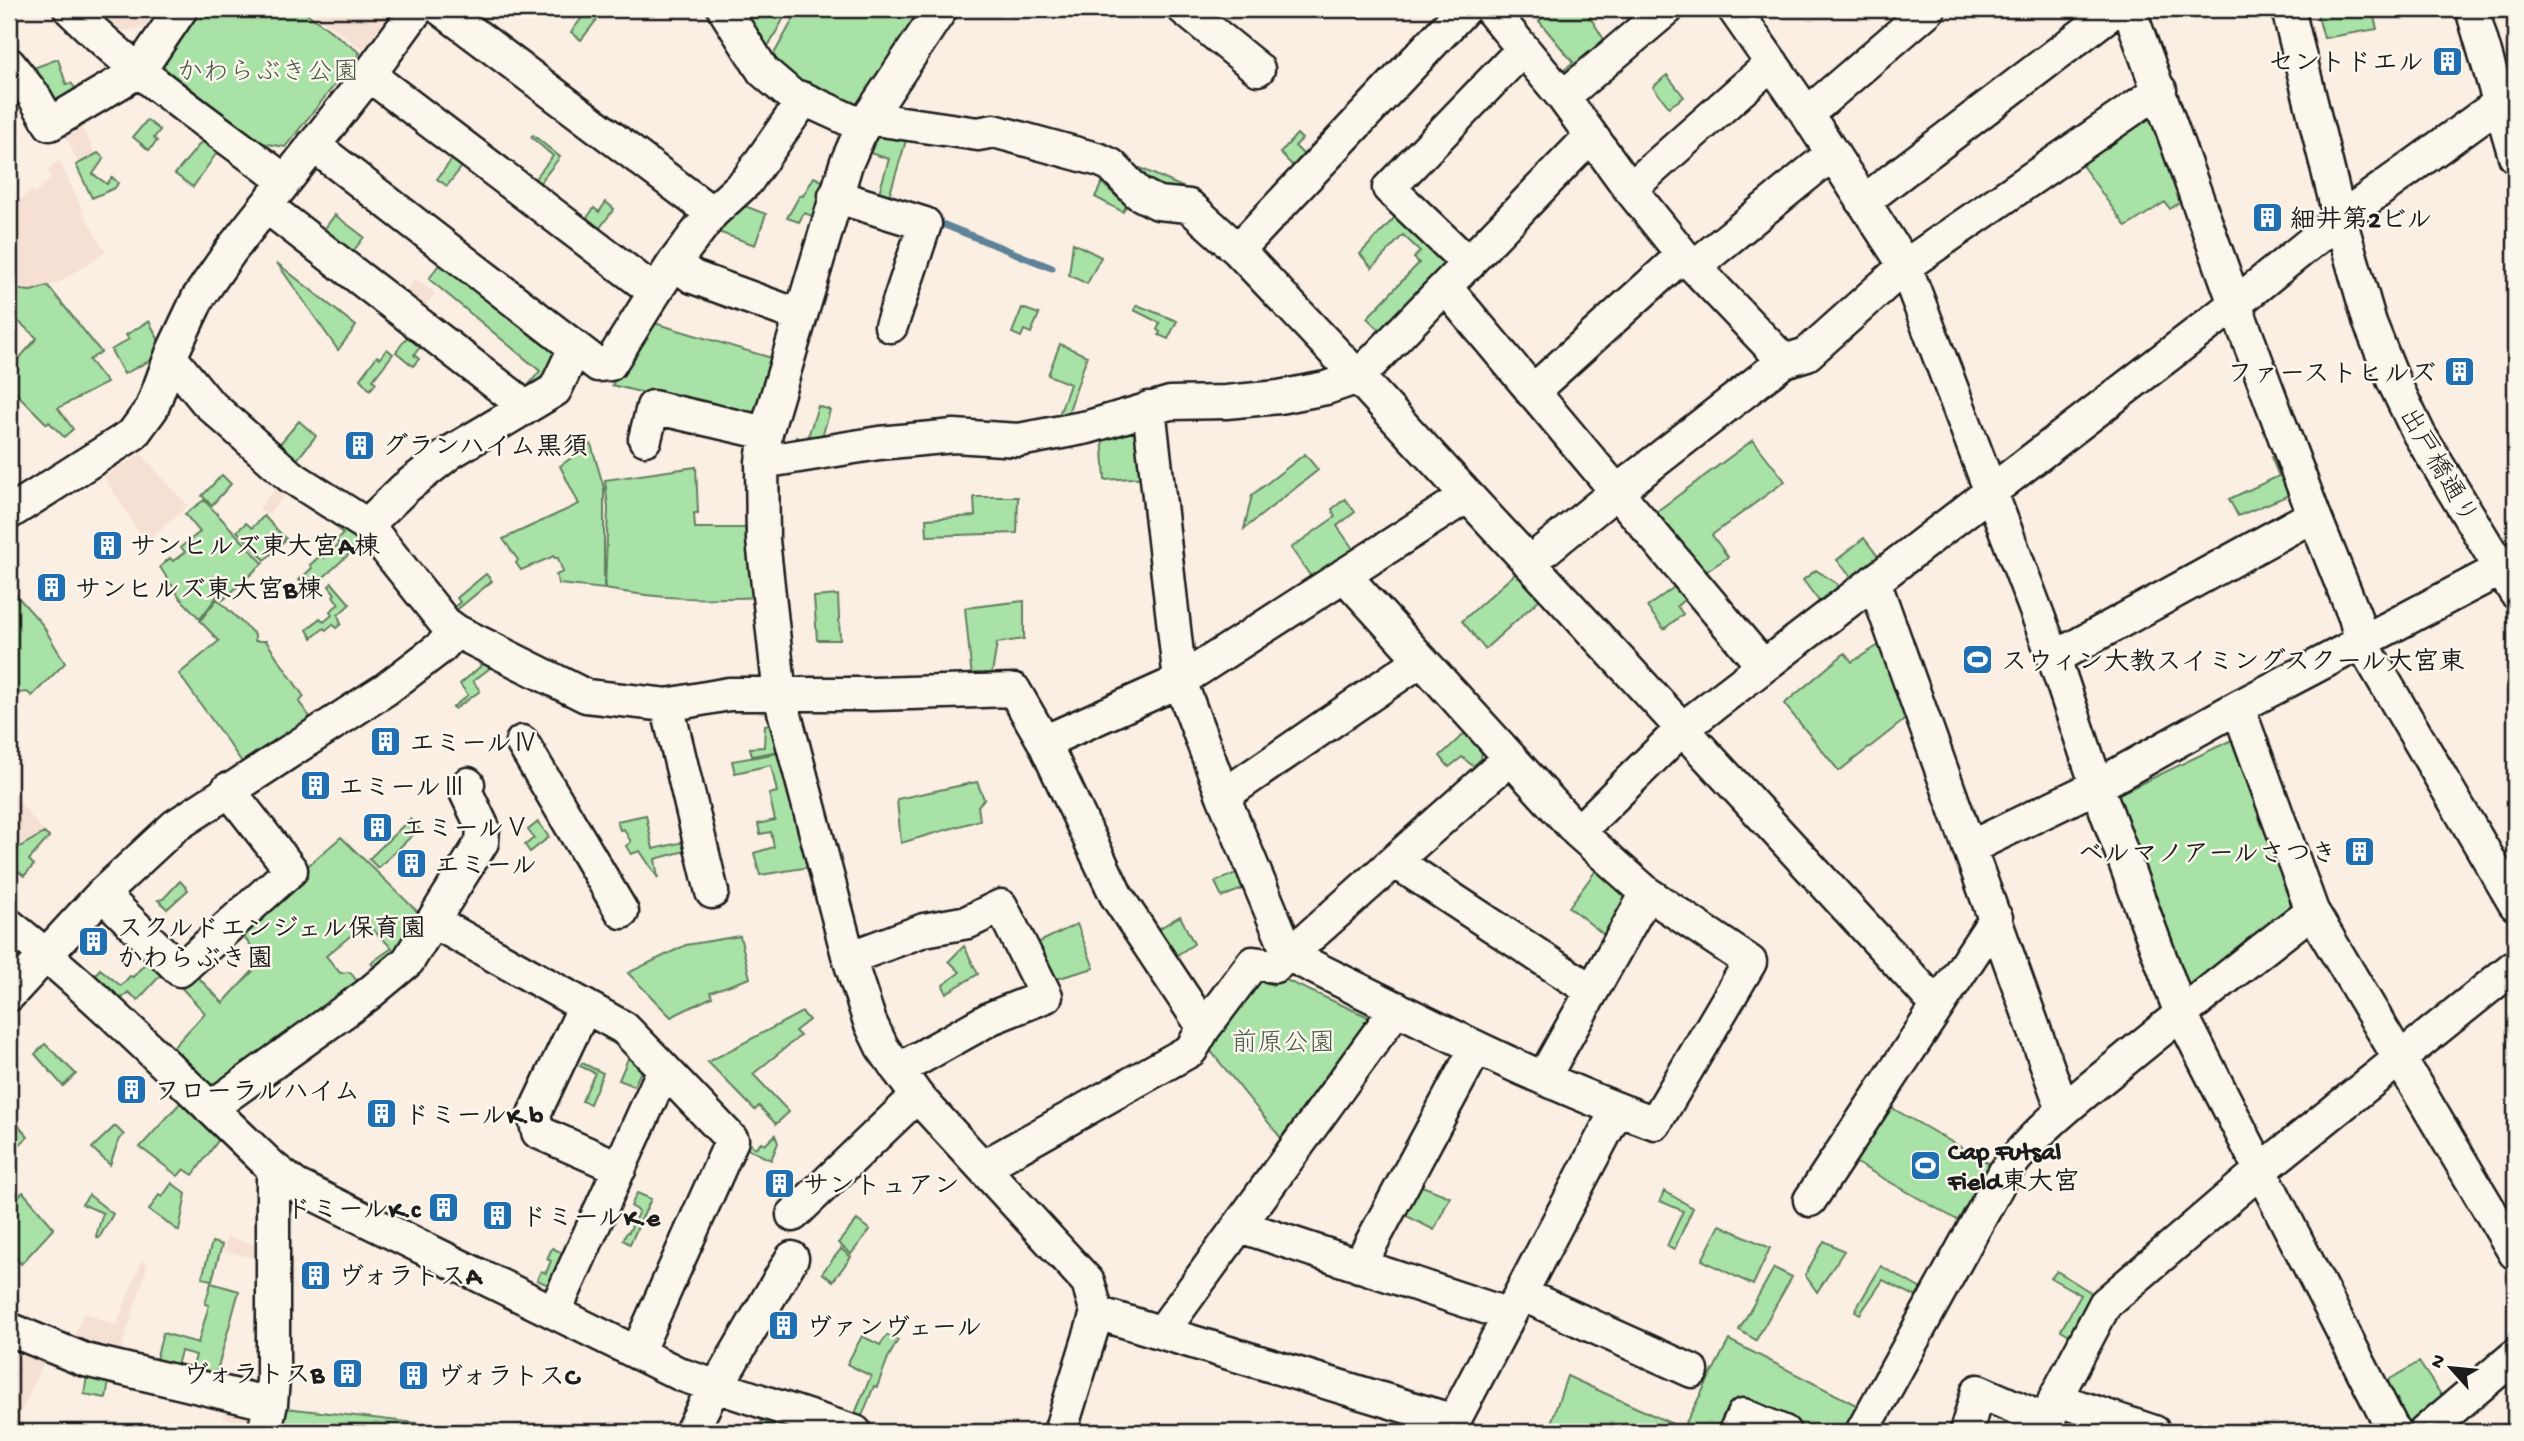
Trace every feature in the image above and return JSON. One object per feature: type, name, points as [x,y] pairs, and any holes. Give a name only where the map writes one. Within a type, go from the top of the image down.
[{"type":"street","points":[[70,9],[98,37],[139,71],[285,181]]},
{"type":"street","points":[[9,64],[34,96],[50,124],[139,71],[181,9]]},
{"type":"street","points":[[9,513],[133,434],[152,408],[198,298],[417,9]]},
{"type":"street","points":[[441,9],[712,213]]},
{"type":"street","points":[[724,9],[764,71],[791,95],[865,122],[978,134],[994,131],[1100,160],[1111,165],[1138,193],[1158,202],[1189,206],[1238,250],[1358,377],[1937,1005]]},
{"type":"street","points":[[941,9],[865,122],[835,196],[764,448],[763,540],[780,696],[849,958],[870,1021],[898,1070],[917,1096],[1088,1282],[1097,1313],[1060,1432]]},
{"type":"street","points":[[1184,9],[1250,52]]},
{"type":"street","points":[[1238,250],[1464,9]]},
{"type":"street","points":[[1490,9],[1563,97],[1630,189],[1689,261],[1784,361]]},
{"type":"street","points":[[1563,97],[1667,9]]},
{"type":"street","points":[[1734,9],[1833,153],[1905,266],[2054,658],[2097,786],[2181,1014],[2394,1432]]},
{"type":"street","points":[[1807,114],[1929,9]]},
{"type":"street","points":[[1863,202],[2116,9]]},
{"type":"street","points":[[2129,9],[2235,304],[2355,617],[2362,643],[2515,904]]},
{"type":"street","name":"出戸橋通り","points":[[2288,9],[2340,219],[2370,323],[2419,434],[2448,485],[2510,573]]},
{"type":"street","points":[[2472,9],[2507,98],[2515,156]]},
{"type":"street","points":[[1469,264],[1389,188],[1523,49]]},
{"type":"street","points":[[1630,189],[1772,63]]},
{"type":"street","points":[[369,75],[655,292]]},
{"type":"street","points":[[1529,563],[1784,361],[1807,354],[1905,266],[2160,90]]},
{"type":"street","points":[[1578,832],[1682,729],[2235,304],[2340,219],[2507,98]]},
{"type":"street","points":[[313,145],[598,365],[610,364],[674,263],[712,213],[747,181],[804,99]]},
{"type":"street","points":[[645,439],[653,407],[764,448],[878,443],[954,436],[1019,440],[1133,416],[1149,408],[1170,403],[1279,397],[1326,388],[1358,377],[1591,136]]},
{"type":"street","points":[[1532,392],[1689,261],[1833,153]]},
{"type":"street","points":[[835,196],[926,224],[891,326]]},
{"type":"street","points":[[266,206],[511,395],[524,409]]},
{"type":"street","points":[[674,263],[693,277],[800,316]]},
{"type":"street","points":[[1446,288],[1763,666]]},
{"type":"street","points":[[367,525],[405,488],[451,452],[555,390],[575,348]]},
{"type":"street","points":[[171,359],[207,402],[281,468],[367,525],[445,623],[586,696],[667,705],[729,694],[767,693],[780,696],[1014,690],[1044,742],[1116,895],[1204,1028]]},
{"type":"street","points":[[1149,408],[1180,681],[1223,796],[1289,955],[1476,1048],[1617,1110],[1655,1123],[1750,962],[1647,893],[1578,832],[1345,575]]},
{"type":"street","points":[[1044,742],[1180,681],[1468,496]]},
{"type":"street","points":[[2054,658],[2314,515]]},
{"type":"street","points":[[1969,848],[2097,786],[2238,707],[2362,643],[2510,573]]},
{"type":"street","points":[[1874,581],[2063,1110]]},
{"type":"street","points":[[9,995],[102,894],[174,826],[386,689],[441,647],[456,631]]},
{"type":"street","points":[[1223,796],[1421,660]]},
{"type":"street","points":[[667,705],[712,892]]},
{"type":"street","points":[[2238,707],[2312,911],[2515,1253]]},
{"type":"street","points":[[522,742],[622,912]]},
{"type":"street","points":[[983,1167],[1191,1049],[1253,963],[1275,966],[1289,955],[1510,758]]},
{"type":"street","points":[[210,1108],[366,996],[408,961],[482,842],[484,828],[465,790],[468,784]]},
{"type":"street","points":[[102,894],[180,970],[291,870],[228,789]]},
{"type":"street","points":[[1396,862],[1592,991]]},
{"type":"street","points":[[1544,1077],[1647,893]]},
{"type":"street","points":[[849,958],[924,930],[968,922],[1001,906],[1046,996],[991,1018],[898,1070]]},
{"type":"street","points":[[1862,1432],[2005,1172],[2018,1154],[2063,1110],[2312,911]]},
{"type":"street","points":[[1810,1199],[1996,918]]},
{"type":"street","points":[[433,921],[624,1028],[732,1140],[637,1353]]},
{"type":"street","points":[[9,925],[47,955],[273,1168],[295,1185],[682,1375],[855,1432]]},
{"type":"street","points":[[2050,1418],[2105,1304],[2260,1171],[2515,966]]},
{"type":"street","points":[[584,1006],[534,1114],[538,1132],[620,1168]]},
{"type":"street","points":[[1162,1332],[1396,1008]]},
{"type":"street","points":[[1359,1266],[1476,1048]]},
{"type":"street","points":[[555,1311],[664,1069]]},
{"type":"street","points":[[793,1215],[917,1096]]},
{"type":"street","points":[[1097,1313],[1451,1427],[1617,1110]]},
{"type":"street","points":[[9,1329],[85,1360],[267,1418],[273,1168]]},
{"type":"street","points":[[1240,1226],[1359,1266],[1515,1305],[1692,1371]]},
{"type":"street","points":[[691,1432],[792,1258]]},
{"type":"street","points":[[2425,1432],[2515,1356]]},
{"type":"street","points":[[1966,1432],[1978,1391],[2050,1418],[2154,1432]]},
{"type":"street","points":[[1735,1432],[1743,1415],[1784,1432]]},
{"type":"shaded area","points":[[92,9],[160,9],[146,27],[115,32]]},
{"type":"shaded area","points":[[307,9],[398,9],[364,50]]},
{"type":"shaded area","points":[[78,121],[95,153],[78,162],[62,129]]},
{"type":"shaded area","points":[[59,160],[87,220],[106,252],[60,282],[31,291],[9,289],[9,208],[32,190],[35,193],[52,178],[48,170]]},
{"type":"shaded area","points":[[415,279],[435,293],[422,312],[402,298]]},
{"type":"shaded area","points":[[141,454],[188,506],[145,542],[104,477]]},
{"type":"shaded area","points":[[283,480],[292,488],[267,515],[259,508]]},
{"type":"shaded area","points":[[11,792],[44,832],[17,847],[9,856],[9,794]]},
{"type":"shaded area","points":[[227,1237],[261,1246],[262,1260],[224,1251]]},
{"type":"shaded area","points":[[142,1261],[148,1264],[118,1360],[70,1345],[84,1313],[116,1325]]},
{"type":"shaded area","points":[[20,1341],[48,1352],[12,1432],[9,1432],[9,1366]]},
{"type":"shaded area","points":[[201,1397],[259,1408],[256,1424],[223,1418],[224,1412],[199,1407]]},
{"type":"green space","name":"かわらぶき公園","points":[[190,9],[301,9],[360,53],[285,147],[262,143],[160,65]]},
{"type":"green space","points":[[589,9],[598,18],[581,40],[571,32]]},
{"type":"green space","points":[[741,9],[789,9],[767,48]]},
{"type":"green space","points":[[795,9],[931,9],[863,111],[792,80],[769,63],[796,14]]},
{"type":"green space","points":[[1553,9],[1585,9],[1608,46],[1572,78],[1560,74],[1573,62],[1539,21]]},
{"type":"green space","points":[[2316,9],[2372,9],[2377,29],[2324,38]]},
{"type":"green space","points":[[58,59],[66,84],[71,83],[75,88],[82,84],[89,92],[58,110],[28,70]]},
{"type":"green space","points":[[1667,75],[1684,97],[1669,107],[1653,87]]},
{"type":"green space","points":[[2150,109],[2188,197],[2170,209],[2165,202],[2126,227],[2079,161]]},
{"type":"green space","points":[[147,120],[160,130],[154,138],[157,141],[149,150],[133,137]]},
{"type":"green space","points":[[870,131],[908,134],[888,200],[878,196],[889,159],[864,151]]},
{"type":"green space","points":[[1297,134],[1302,139],[1295,146],[1307,158],[1296,169],[1280,153]]},
{"type":"green space","points":[[533,135],[560,157],[538,185],[533,181],[553,156],[531,137]]},
{"type":"green space","points":[[203,140],[218,151],[193,187],[175,174]]},
{"type":"green space","points":[[98,153],[104,158],[93,174],[107,184],[112,177],[118,183],[115,188],[92,198],[76,165]]},
{"type":"green space","points":[[453,158],[467,160],[447,186],[437,179]]},
{"type":"green space","points":[[1126,168],[1140,168],[1189,190],[1187,194],[1168,196]]},
{"type":"green space","points":[[814,177],[830,185],[821,219],[804,213],[799,222],[787,218],[800,195],[803,196]]},
{"type":"green space","points":[[1102,183],[1117,197],[1124,190],[1130,198],[1123,212],[1095,197]]},
{"type":"green space","points":[[606,202],[614,209],[596,233],[584,222],[594,208],[599,212]]},
{"type":"green space","points":[[734,202],[766,214],[755,245],[715,231]]},
{"type":"green space","points":[[1399,213],[1455,265],[1386,336],[1367,318],[1419,263],[1414,258],[1420,251],[1403,235],[1372,268],[1360,254]]},
{"type":"green space","points":[[335,215],[364,237],[348,258],[319,236]]},
{"type":"green space","points":[[1073,243],[1101,257],[1087,284],[1069,275]]},
{"type":"green space","points":[[444,257],[556,346],[561,358],[549,385],[522,393],[540,371],[429,279]]},
{"type":"green space","points":[[277,263],[356,326],[338,350]]},
{"type":"green space","points":[[48,286],[101,352],[89,360],[107,383],[58,408],[73,429],[64,437],[9,386],[9,357],[17,361],[37,338],[9,313],[9,289],[31,291]]},
{"type":"green space","points":[[1137,305],[1177,321],[1168,339],[1159,335],[1157,330],[1160,323],[1134,310]]},
{"type":"green space","points":[[1022,308],[1039,314],[1031,333],[1024,330],[1021,337],[1012,333]]},
{"type":"green space","points":[[149,321],[164,351],[124,374],[111,350],[129,339],[126,335]]},
{"type":"green space","points":[[651,322],[778,360],[753,420],[612,385]]},
{"type":"green space","points":[[413,329],[426,339],[414,355],[419,359],[413,366],[396,352]]},
{"type":"green space","points":[[1060,344],[1087,356],[1066,420],[1057,421],[1070,384],[1048,375]]},
{"type":"green space","points":[[387,349],[393,354],[373,380],[376,383],[370,390],[360,379],[377,356],[380,358]]},
{"type":"green space","points":[[818,406],[830,410],[820,444],[793,449],[796,437],[807,440]]},
{"type":"green space","points":[[299,421],[316,436],[295,462],[273,452]]},
{"type":"green space","points":[[1140,425],[1146,477],[1105,480],[1102,434]]},
{"type":"green space","points":[[1753,440],[1785,481],[1712,535],[1728,557],[1701,575],[1652,515]]},
{"type":"green space","points":[[591,444],[604,488],[604,589],[559,584],[556,575],[563,572],[558,558],[554,556],[521,570],[516,563],[518,560],[503,539],[579,504],[560,466]]},
{"type":"green space","points":[[1305,454],[1318,470],[1244,529],[1252,495]]},
{"type":"green space","points":[[2282,455],[2295,507],[2289,495],[2238,516],[2229,499],[2279,476],[2271,457]]},
{"type":"green space","points":[[696,467],[698,513],[694,513],[695,528],[754,528],[758,597],[682,598],[605,589],[608,508],[605,480]]},
{"type":"green space","points":[[222,475],[231,484],[212,505],[202,496]]},
{"type":"green space","points":[[974,497],[1018,497],[1017,533],[927,536],[926,519],[975,516]]},
{"type":"green space","points":[[1345,499],[1355,512],[1337,526],[1356,553],[1314,581],[1291,548],[1335,517],[1332,509]]},
{"type":"green space","points":[[204,500],[263,563],[223,600],[218,595],[200,619],[180,598],[160,567],[170,558],[173,561],[185,552],[181,547],[200,532],[185,514]]},
{"type":"green space","points":[[264,516],[286,539],[265,560],[237,531],[246,523],[252,528]]},
{"type":"green space","points":[[332,519],[365,540],[308,591],[299,580],[321,555],[324,558],[339,544],[336,541],[343,534]]},
{"type":"green space","points":[[1864,538],[1880,559],[1852,578],[1837,560]]},
{"type":"green space","points":[[1816,570],[1837,584],[1836,594],[1822,605],[1803,580]]},
{"type":"green space","points":[[1517,572],[1540,599],[1485,649],[1462,621]]},
{"type":"green space","points":[[486,574],[492,581],[448,617],[446,614],[460,602],[457,598]]},
{"type":"green space","points":[[1681,582],[1691,594],[1677,606],[1683,614],[1664,629],[1647,607]]},
{"type":"green space","points":[[332,583],[350,604],[338,615],[341,624],[336,628],[333,624],[326,630],[324,628],[312,638],[307,630],[320,618],[324,622],[332,615],[330,611],[339,604],[329,586]]},
{"type":"green space","points":[[9,587],[42,624],[65,663],[32,696],[27,692],[9,694]]},
{"type":"green space","points":[[838,595],[840,640],[817,640],[814,597]]},
{"type":"green space","points":[[217,599],[255,635],[255,641],[266,641],[304,697],[299,702],[316,725],[247,769],[179,674],[219,641],[200,621]]},
{"type":"green space","points":[[1024,601],[1024,639],[997,643],[991,680],[972,678],[965,608]]},
{"type":"green space","points":[[460,643],[498,662],[473,681],[480,691],[455,709],[453,707],[468,695],[460,684],[481,666],[471,652],[468,654],[464,648],[457,653],[454,648]]},
{"type":"green space","points":[[1879,645],[1907,718],[1839,771],[1784,704],[1845,653],[1852,662]]},
{"type":"green space","points":[[768,711],[775,711],[785,750],[752,756],[750,748],[764,747],[765,725],[769,724]]},
{"type":"green space","points":[[1466,732],[1482,750],[1481,759],[1473,766],[1462,757],[1449,767],[1440,756]]},
{"type":"green space","points":[[2238,737],[2301,908],[2188,998],[2113,797]]},
{"type":"green space","points":[[785,752],[816,866],[760,875],[754,853],[774,847],[771,832],[760,834],[758,824],[775,820],[769,794],[777,792],[771,765],[735,773],[732,761]]},
{"type":"green space","points":[[977,782],[984,799],[978,806],[980,820],[901,843],[897,799]]},
{"type":"green space","points":[[646,815],[653,849],[688,841],[689,850],[655,859],[658,878],[640,851],[631,854],[626,846],[631,842],[624,829],[620,830],[617,821]]},
{"type":"green space","points":[[410,819],[419,829],[378,868],[369,859]]},
{"type":"green space","points":[[538,822],[549,837],[530,852],[525,845],[534,838],[528,830]]},
{"type":"green space","points":[[44,833],[49,837],[29,860],[34,865],[24,876],[9,858],[18,848]]},
{"type":"green space","points":[[341,837],[428,922],[381,975],[371,963],[392,948],[366,923],[326,956],[340,973],[350,972],[363,989],[208,1100],[167,1054],[205,1013],[178,984],[192,971],[223,1003],[263,960],[236,928]]},
{"type":"green space","points":[[1597,869],[1628,898],[1607,937],[1569,907]]},
{"type":"green space","points":[[1238,872],[1245,888],[1222,897],[1215,882]]},
{"type":"green space","points":[[180,881],[188,890],[167,909],[158,900],[163,899]]},
{"type":"green space","points":[[1180,916],[1194,944],[1169,960],[1152,933]]},
{"type":"green space","points":[[1077,924],[1094,968],[1049,981],[1033,945]]},
{"type":"green space","points":[[740,936],[750,978],[710,992],[712,997],[671,1017],[628,973],[686,945]]},
{"type":"green space","points":[[964,946],[978,974],[946,993],[943,985],[960,972],[949,961]]},
{"type":"green space","points":[[150,958],[169,966],[138,1000],[128,992],[115,1006],[89,982],[100,969],[121,986]]},
{"type":"green space","name":"前原公園","points":[[1257,979],[1272,985],[1286,980],[1371,1018],[1281,1138],[1209,1049]]},
{"type":"green space","points":[[802,1012],[809,1020],[795,1031],[800,1036],[753,1074],[789,1112],[776,1124],[759,1106],[755,1110],[708,1062]]},
{"type":"green space","points":[[610,1029],[646,1061],[634,1086],[619,1080],[630,1054],[605,1039]]},
{"type":"green space","points":[[45,1044],[76,1074],[63,1086],[35,1054]]},
{"type":"green space","points":[[582,1063],[603,1073],[590,1104],[582,1101],[595,1073],[580,1066]]},
{"type":"green space","points":[[181,1102],[190,1102],[222,1135],[193,1175],[184,1169],[178,1176],[140,1147]]},
{"type":"green space","name":"Cap Futsal Field東大宮","points":[[1885,1104],[1997,1168],[1966,1225],[1853,1161]]},
{"type":"green space","points":[[9,1114],[28,1137],[9,1154]]},
{"type":"green space","points":[[115,1126],[124,1135],[119,1139],[110,1165],[92,1148]]},
{"type":"green space","points":[[775,1135],[778,1143],[771,1160],[739,1145],[745,1139],[755,1148],[761,1142],[765,1145]]},
{"type":"green space","points":[[1412,1182],[1450,1197],[1434,1230],[1397,1211]]},
{"type":"green space","points":[[172,1183],[186,1194],[179,1231],[149,1210],[159,1195],[162,1197]]},
{"type":"green space","points":[[1664,1191],[1693,1208],[1674,1250],[1667,1246],[1683,1211],[1660,1201]]},
{"type":"green space","points":[[23,1192],[54,1228],[21,1264],[9,1250],[9,1205]]},
{"type":"green space","points":[[637,1193],[651,1199],[630,1244],[623,1240],[639,1211],[631,1206]]},
{"type":"green space","points":[[89,1195],[113,1214],[99,1238],[96,1236],[103,1213],[82,1204]]},
{"type":"green space","points":[[857,1220],[870,1230],[851,1254],[838,1243]]},
{"type":"green space","points":[[1720,1225],[1770,1248],[1753,1285],[1702,1260]]},
{"type":"green space","points":[[1824,1241],[1844,1251],[1817,1292],[1805,1275]]},
{"type":"green space","points":[[212,1242],[222,1245],[212,1280],[202,1278]]},
{"type":"green space","points":[[552,1248],[571,1257],[557,1289],[537,1280],[541,1271],[546,1273],[551,1261],[547,1259]]},
{"type":"green space","points":[[841,1249],[851,1257],[833,1281],[822,1273]]},
{"type":"green space","points":[[1881,1266],[1930,1294],[1925,1301],[1883,1280],[1860,1314],[1855,1311]]},
{"type":"green space","points":[[1774,1268],[1792,1277],[1756,1340],[1739,1330]]},
{"type":"green space","points":[[2057,1271],[2095,1295],[2073,1337],[2061,1330],[2081,1295],[2051,1278]]},
{"type":"green space","points":[[211,1283],[239,1291],[213,1385],[190,1379],[196,1355],[181,1351],[176,1369],[155,1363],[163,1333],[198,1343],[209,1305],[205,1304]]},
{"type":"green space","points":[[887,1335],[898,1340],[877,1387],[874,1386],[860,1421],[853,1418],[871,1376],[847,1364],[862,1336],[880,1345]]},
{"type":"green space","points":[[1729,1340],[1862,1408],[1848,1432],[1806,1432],[1736,1404],[1723,1432],[1681,1432]]},
{"type":"green space","points":[[2419,1362],[2444,1399],[2419,1422],[2408,1421],[2385,1382]]},
{"type":"green space","points":[[88,1370],[109,1381],[106,1398],[84,1394]]},
{"type":"green space","points":[[1567,1376],[1679,1427],[1676,1432],[1548,1432]]},
{"type":"green space","points":[[277,1407],[417,1423],[415,1432],[270,1432]]},
{"type":"green space","points":[[766,1415],[794,1424],[791,1432],[747,1432],[750,1427],[757,1429]]},
{"type":"waterway","points":[[932,220],[1052,268]]},
{"type":"place","name":"セントドエル","points":[[2447,61]]},
{"type":"place","name":"細井第2ビル","points":[[2267,218]]},
{"type":"place","name":"ファーストヒルズ","points":[[2459,372]]},
{"type":"place","name":"グランハイム黒須","points":[[359,445]]},
{"type":"place","name":"サンヒルズ東大宮A棟","points":[[107,545]]},
{"type":"place","name":"サンヒルズ東大宮B棟","points":[[52,588]]},
{"type":"place","name":"スウィン大教スイミングスクール大宮東","points":[[1978,660]]},
{"type":"place","name":"エミールⅣ","points":[[386,742]]},
{"type":"place","name":"エミールⅢ","points":[[315,786]]},
{"type":"place","name":"エミールⅤ","points":[[378,827]]},
{"type":"place","name":"ベルマノアールさつき","points":[[2360,852]]},
{"type":"place","name":"エミール","points":[[411,864]]},
{"type":"place","name":"スクルドエンジェル保育園 かわらぶき園","points":[[94,942]]},
{"type":"place","name":"フローラルハイム","points":[[131,1090]]},
{"type":"place","name":"ドミールK.b","points":[[381,1114]]},
{"type":"place","name":"Cap Futsal Field東大宮","points":[[1925,1165]]},
{"type":"place","name":"サントュアン","points":[[780,1184]]},
{"type":"place","name":"ドミールK.c","points":[[443,1208]]},
{"type":"place","name":"ドミールK.e","points":[[498,1216]]},
{"type":"place","name":"ヴォラトスA","points":[[315,1275]]},
{"type":"place","name":"ヴァンヴェール","points":[[783,1326]]},
{"type":"place","name":"ヴォラトスB","points":[[347,1373]]},
{"type":"place","name":"ヴォラトスC","points":[[414,1375]]}]
